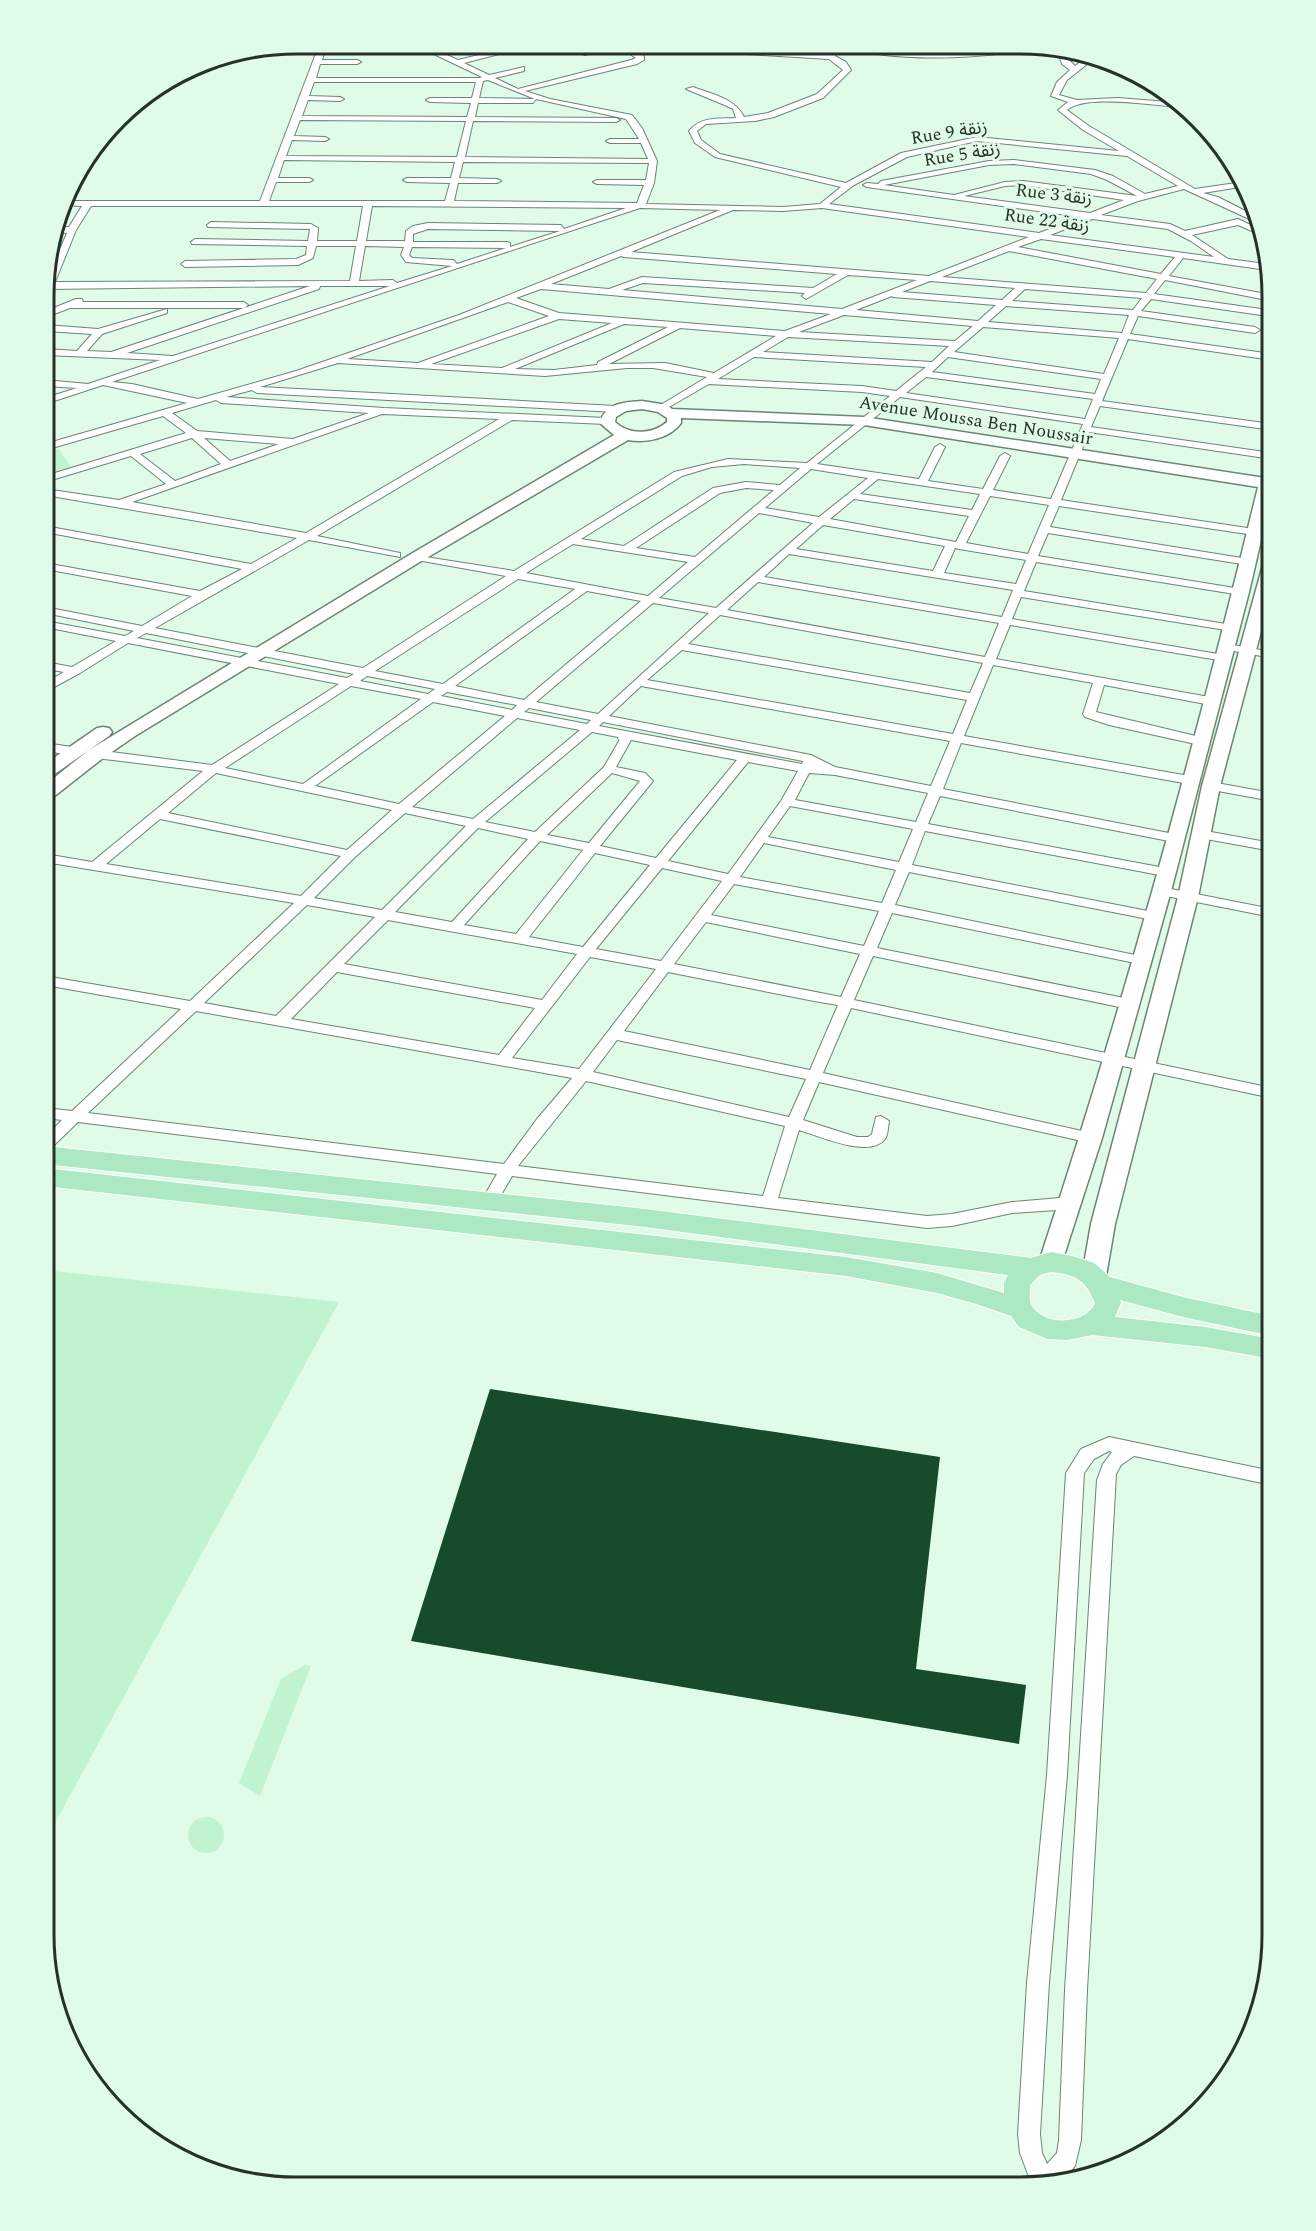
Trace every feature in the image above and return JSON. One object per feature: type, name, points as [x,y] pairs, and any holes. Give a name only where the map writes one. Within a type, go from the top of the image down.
[{"type":"main road","points":[[54,1156],[637,1217],[1041,1265],[1074,1266],[1098,1281],[1183,1307],[1262,1324]]},
{"type":"main road","points":[[54,1178],[467,1222],[827,1266],[945,1286],[981,1295],[1020,1309],[1037,1324],[1060,1331],[1084,1329],[1093,1325],[1105,1311],[1106,1294],[1098,1281]]},
{"type":"main road","points":[[1020,1309],[1015,1291],[1017,1282],[1041,1265]]},
{"type":"main road","points":[[1093,1325],[1205,1337],[1262,1347]]},
{"type":"street","points":[[264,202],[312,80],[320,54]]},
{"type":"street","points":[[54,398],[641,205],[650,183],[653,161],[634,120],[620,114],[548,101],[517,91],[484,79],[437,54]]},
{"type":"street","points":[[456,63],[493,54]]},
{"type":"street","points":[[517,91],[634,62],[641,58],[635,54]]},
{"type":"street","points":[[690,89],[730,104],[736,108],[741,120],[764,117],[824,93],[847,70],[843,64],[843,54]]},
{"type":"street","points":[[900,54],[928,56],[967,54]]},
{"type":"street","points":[[1064,58],[1065,62],[1075,70]]},
{"type":"street","points":[[317,62],[357,62]]},
{"type":"street","points":[[1074,102],[1055,96],[1055,92],[1062,81],[1085,63]]},
{"type":"street","points":[[312,80],[484,79],[521,69]]},
{"type":"street","points":[[449,203],[475,101],[484,79]]},
{"type":"street","points":[[305,98],[340,99]]},
{"type":"street","points":[[430,100],[548,101]]},
{"type":"street","points":[[1167,104],[1090,100],[1063,106],[1062,112],[1193,190],[1248,216]]},
{"type":"street","points":[[297,118],[634,120]]},
{"type":"street","name":"Rue 5 زنقة","points":[[741,120],[698,125],[693,131],[694,138],[711,152],[739,162],[849,185],[867,185],[989,163],[1035,164],[1098,173],[1140,198]]},
{"type":"street","points":[[289,138],[325,139]]},
{"type":"street","name":"Rue 9 زنقة","points":[[822,206],[849,185],[911,152],[987,139],[1131,154]]},
{"type":"street","points":[[610,141],[644,141]]},
{"type":"street","points":[[1023,183],[1045,145]]},
{"type":"street","points":[[281,158],[653,161]]},
{"type":"street","points":[[272,180],[309,180]]},
{"type":"street","points":[[407,180],[497,181]]},
{"type":"street","points":[[597,182],[650,183]]},
{"type":"street","points":[[949,197],[1005,184],[1023,183],[1140,198]]},
{"type":"street","name":"Rue 3 زنقة","points":[[867,185],[949,197],[967,203],[1095,215],[1164,226],[1185,234],[1228,262]]},
{"type":"street","points":[[243,389],[416,398],[615,423],[653,435],[669,416],[712,379],[786,334],[1140,198],[1235,185]]},
{"type":"street","points":[[1193,190],[1198,200],[1253,229]]},
{"type":"street","points":[[56,265],[88,202]]},
{"type":"street","points":[[181,284],[190,252],[211,225],[244,202]]},
{"type":"street","points":[[354,282],[368,202]]},
{"type":"street","name":"Rue 22 زنقة","points":[[72,203],[368,202],[783,209],[822,206],[956,220],[1039,235],[1260,266]]},
{"type":"street","points":[[54,444],[333,361],[509,299],[733,207]]},
{"type":"street","points":[[1185,234],[1239,222]]},
{"type":"street","points":[[190,252],[298,262],[310,256],[314,228],[211,225]]},
{"type":"street","points":[[464,264],[409,260],[405,255],[410,243],[409,233],[420,226],[576,228]]},
{"type":"street","points":[[63,230],[72,230]]},
{"type":"street","points":[[190,252],[313,242],[521,246]]},
{"type":"street","points":[[1008,248],[1262,296]]},
{"type":"street","points":[[621,253],[1148,296],[1261,312],[1251,341]]},
{"type":"street","points":[[768,1204],[794,1123],[887,908],[933,791],[1107,377],[1136,313],[1180,256]]},
{"type":"street","points":[[786,309],[848,271]]},
{"type":"street","points":[[609,292],[642,279],[814,291]]},
{"type":"street","points":[[112,355],[333,282]]},
{"type":"street","points":[[55,285],[405,283]]},
{"type":"street","points":[[692,300],[702,283]]},
{"type":"street","points":[[54,312],[117,285]]},
{"type":"street","points":[[54,1138],[304,901],[350,854],[400,810],[848,433],[924,374],[1024,285]]},
{"type":"street","points":[[542,286],[786,309],[1125,336],[1251,341]]},
{"type":"street","points":[[738,304],[747,287]]},
{"type":"street","points":[[890,294],[1136,313],[1251,341],[1262,349]]},
{"type":"street","points":[[509,299],[558,316],[786,334],[956,344]]},
{"type":"street","points":[[70,305],[259,305]]},
{"type":"street","points":[[54,329],[99,332],[178,306]]},
{"type":"street","points":[[416,367],[558,316]]},
{"type":"street","points":[[500,371],[623,322]]},
{"type":"street","points":[[590,369],[679,325]]},
{"type":"street","points":[[79,354],[99,332]]},
{"type":"street","points":[[54,353],[181,358]]},
{"type":"street","points":[[751,354],[935,364]]},
{"type":"street","points":[[945,354],[1107,377]]},
{"type":"street","points":[[333,361],[566,373],[635,365],[673,366],[712,379],[901,393],[1262,454]]},
{"type":"street","points":[[924,374],[1262,425]]},
{"type":"street","points":[[54,384],[132,387],[201,402]]},
{"type":"street","points":[[54,393],[67,394]]},
{"type":"street","points":[[120,503],[416,398]]},
{"type":"street","points":[[212,399],[615,423]]},
{"type":"street","points":[[261,653],[417,557],[642,405],[669,416]]},
{"type":"street","points":[[165,413],[229,466]]},
{"type":"street","points":[[54,683],[142,629],[309,536],[511,416]]},
{"type":"street","name":"Avenue Moussa Ben Noussair","points":[[669,416],[864,421],[1073,460],[1262,490]]},
{"type":"street","name":"Avenue Moussa Ben Noussair","points":[[669,416],[848,433],[1005,456],[1073,460]]},
{"type":"street","points":[[54,787],[96,753],[396,555],[615,423]]},
{"type":"street","points":[[54,476],[194,435],[297,442]]},
{"type":"street","points":[[922,483],[940,447]]},
{"type":"street","points":[[133,453],[174,485]]},
{"type":"street","points":[[937,575],[987,493],[1005,456]]},
{"type":"street","points":[[95,866],[214,769],[678,474],[705,464],[742,460],[810,466],[1254,532]]},
{"type":"street","points":[[281,1020],[475,824],[595,723],[638,682],[821,521],[876,476]]},
{"type":"street","points":[[626,549],[717,490],[746,485],[784,488]]},
{"type":"street","points":[[54,493],[309,536],[396,555]]},
{"type":"street","points":[[852,496],[975,514]]},
{"type":"street","points":[[759,510],[1241,592]]},
{"type":"street","points":[[1041,1265],[1072,1203],[1176,834],[1241,592],[1254,532],[1262,510]]},
{"type":"street","points":[[1044,529],[1248,562]]},
{"type":"street","points":[[54,530],[251,567]]},
{"type":"street","points":[[572,541],[696,560]]},
{"type":"street","points":[[788,551],[1017,590],[1262,653]]},
{"type":"street","points":[[417,557],[1211,701]]},
{"type":"street","points":[[54,568],[202,595]]},
{"type":"street","points":[[757,579],[1004,622],[1227,644]]},
{"type":"street","points":[[305,788],[585,587]]},
{"type":"street","points":[[1098,1281],[1103,1224],[1188,897],[1213,780],[1262,598]]},
{"type":"street","points":[[54,612],[142,629],[352,682],[430,698],[514,714],[595,723],[809,764],[933,791],[1176,834],[1200,834],[1262,845]]},
{"type":"street","points":[[54,626],[225,658],[261,653],[369,672],[526,704],[595,723],[624,734],[745,758],[809,764]]},
{"type":"street","points":[[680,646],[973,697]]},
{"type":"street","points":[[54,765],[72,751],[225,658]]},
{"type":"street","points":[[54,667],[76,671]]},
{"type":"street","points":[[1100,681],[1089,714],[1109,721],[1200,741]]},
{"type":"street","points":[[638,682],[955,739],[1190,775],[1262,794]]},
{"type":"street","points":[[454,928],[537,837],[609,769],[625,741],[624,734]]},
{"type":"street","points":[[54,748],[72,751]]},
{"type":"street","points":[[96,753],[214,769],[731,879],[887,908],[1140,960]]},
{"type":"street","points":[[502,1061],[587,951],[745,758]]},
{"type":"street","points":[[488,1203],[542,1123],[583,1075],[731,879],[787,802],[809,764]]},
{"type":"street","points":[[520,939],[647,781],[641,776],[609,769]]},
{"type":"street","points":[[787,802],[919,826],[1163,881],[1188,897],[1262,911]]},
{"type":"street","points":[[157,815],[350,854]]},
{"type":"street","points":[[760,839],[1153,916]]},
{"type":"street","points":[[54,859],[665,965],[1262,1091]]},
{"type":"street","points":[[702,917],[1129,1005]]},
{"type":"street","points":[[333,967],[544,1005]]},
{"type":"street","points":[[54,982],[583,1075],[794,1123],[857,1142],[871,1143],[879,1136],[881,1121]]},
{"type":"street","points":[[614,1034],[1091,1138]]},
{"type":"street","points":[[54,1114],[768,1204],[944,1222],[1028,1205],[1072,1203]]},
{"type":"street","points":[[1041,2176],[1031,2153],[1029,2134],[1038,1983],[1058,1775],[1075,1473],[1084,1455],[1091,1449],[1109,1444],[1262,1476]]},
{"type":"street","points":[[1051,2175],[1067,2158],[1070,2140],[1076,1990],[1106,1480],[1110,1464],[1120,1455],[1134,1449]]},
{"type":"green space","points":[[59,449],[72,469],[54,474],[54,450]]},
{"type":"green space","points":[[54,1271],[339,1302],[54,1825]]},
{"type":"green space","points":[[305,1665],[311,1666],[260,1796],[239,1783],[281,1679]]},
{"type":"green space","points":[[206,1817],[219,1822],[224,1835],[219,1848],[206,1853],[193,1848],[188,1835],[193,1822]]},
{"type":"building","points":[[490,1389],[940,1457],[916,1669],[1026,1685],[1019,1744],[411,1641]]}]
